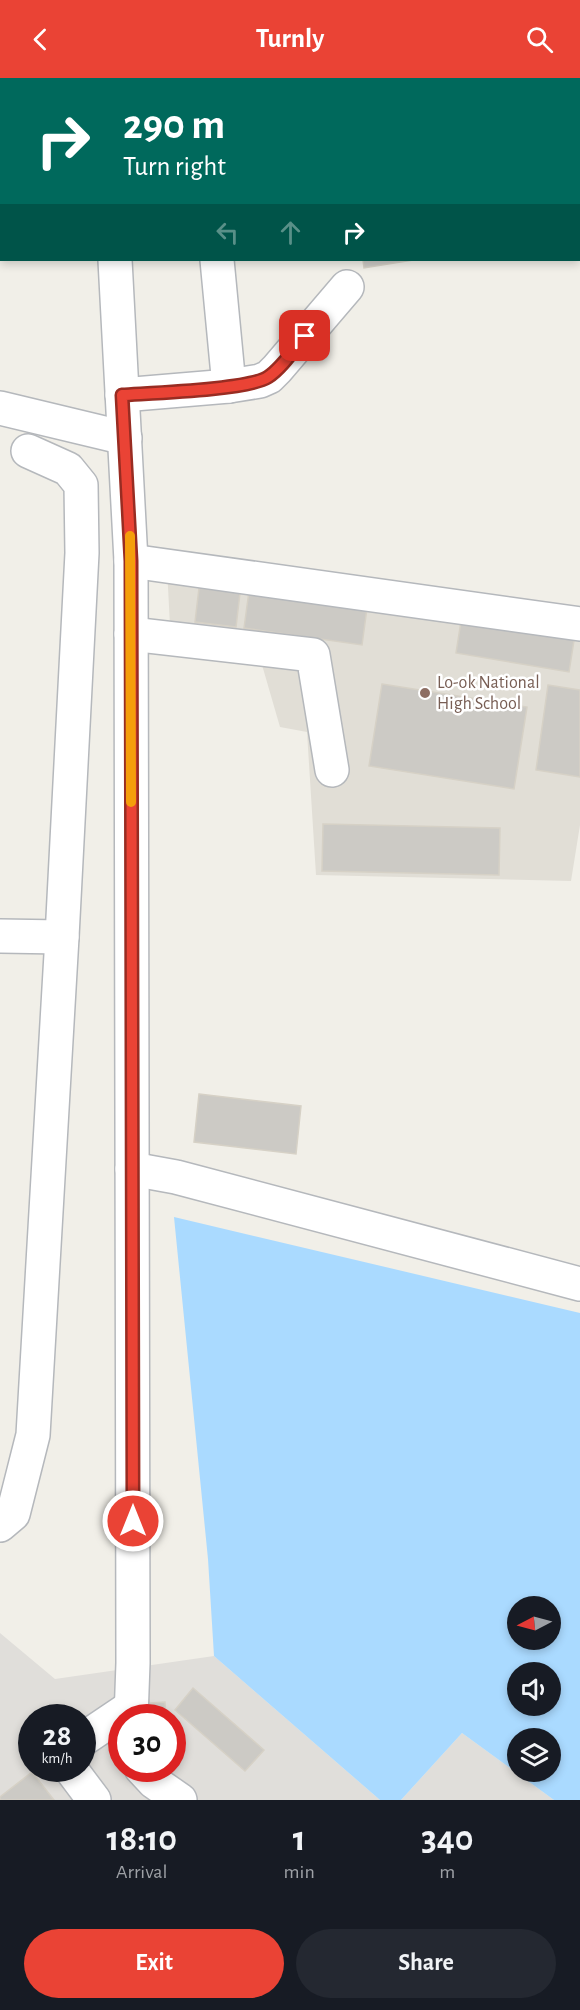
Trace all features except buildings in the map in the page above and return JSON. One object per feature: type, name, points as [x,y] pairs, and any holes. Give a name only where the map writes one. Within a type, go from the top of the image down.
[{"type":"street","points":[[115,261],[131,561],[131,1704]]},
{"type":"street","points":[[217,261],[229,386]]},
{"type":"street","points":[[122,395],[229,386],[260,381],[269,376],[347,287]]},
{"type":"street","points":[[0,408],[125,438]]},
{"type":"street","points":[[0,1524],[13,1514],[33,1435],[82,553],[81,485],[68,469],[14,450],[47,419]]},
{"type":"street","points":[[131,561],[580,624]]},
{"type":"street","points":[[131,634],[313,655],[332,770]]},
{"type":"street","points":[[0,936],[62,938]]},
{"type":"street","points":[[132,1169],[176,1177],[580,1284]]},
{"type":"street","points":[[80,1782],[94,1800]]},
{"type":"street","points":[[154,1782],[177,1799]]},
{"type":"shaded area","name":"Lo-ok National High School","points":[[167,568],[580,631],[580,825],[571,881],[316,875],[307,732],[280,727],[260,658],[171,645]]},
{"type":"shaded area","points":[[0,1633],[55,1679],[214,1656],[380,1800],[0,1800]]},
{"type":"shaded area","points":[[462,1733],[507,1766],[507,1782],[529,1782],[554,1800],[401,1800]]},
{"type":"water","points":[[174,1217],[580,1313],[580,1800],[554,1800],[529,1782],[561,1782],[561,1728],[507,1728],[507,1766],[462,1733],[401,1800],[380,1800],[214,1656],[208,1559]]},
{"type":"slow traffic","points":[[130,536],[131,802]]},
{"type":"place","name":"Lo-ok National High School","points":[[425,693]]},
{"type":"route","points":[[133,1521],[131,561],[122,395],[229,386],[260,381],[277,369],[305,336]]}]
